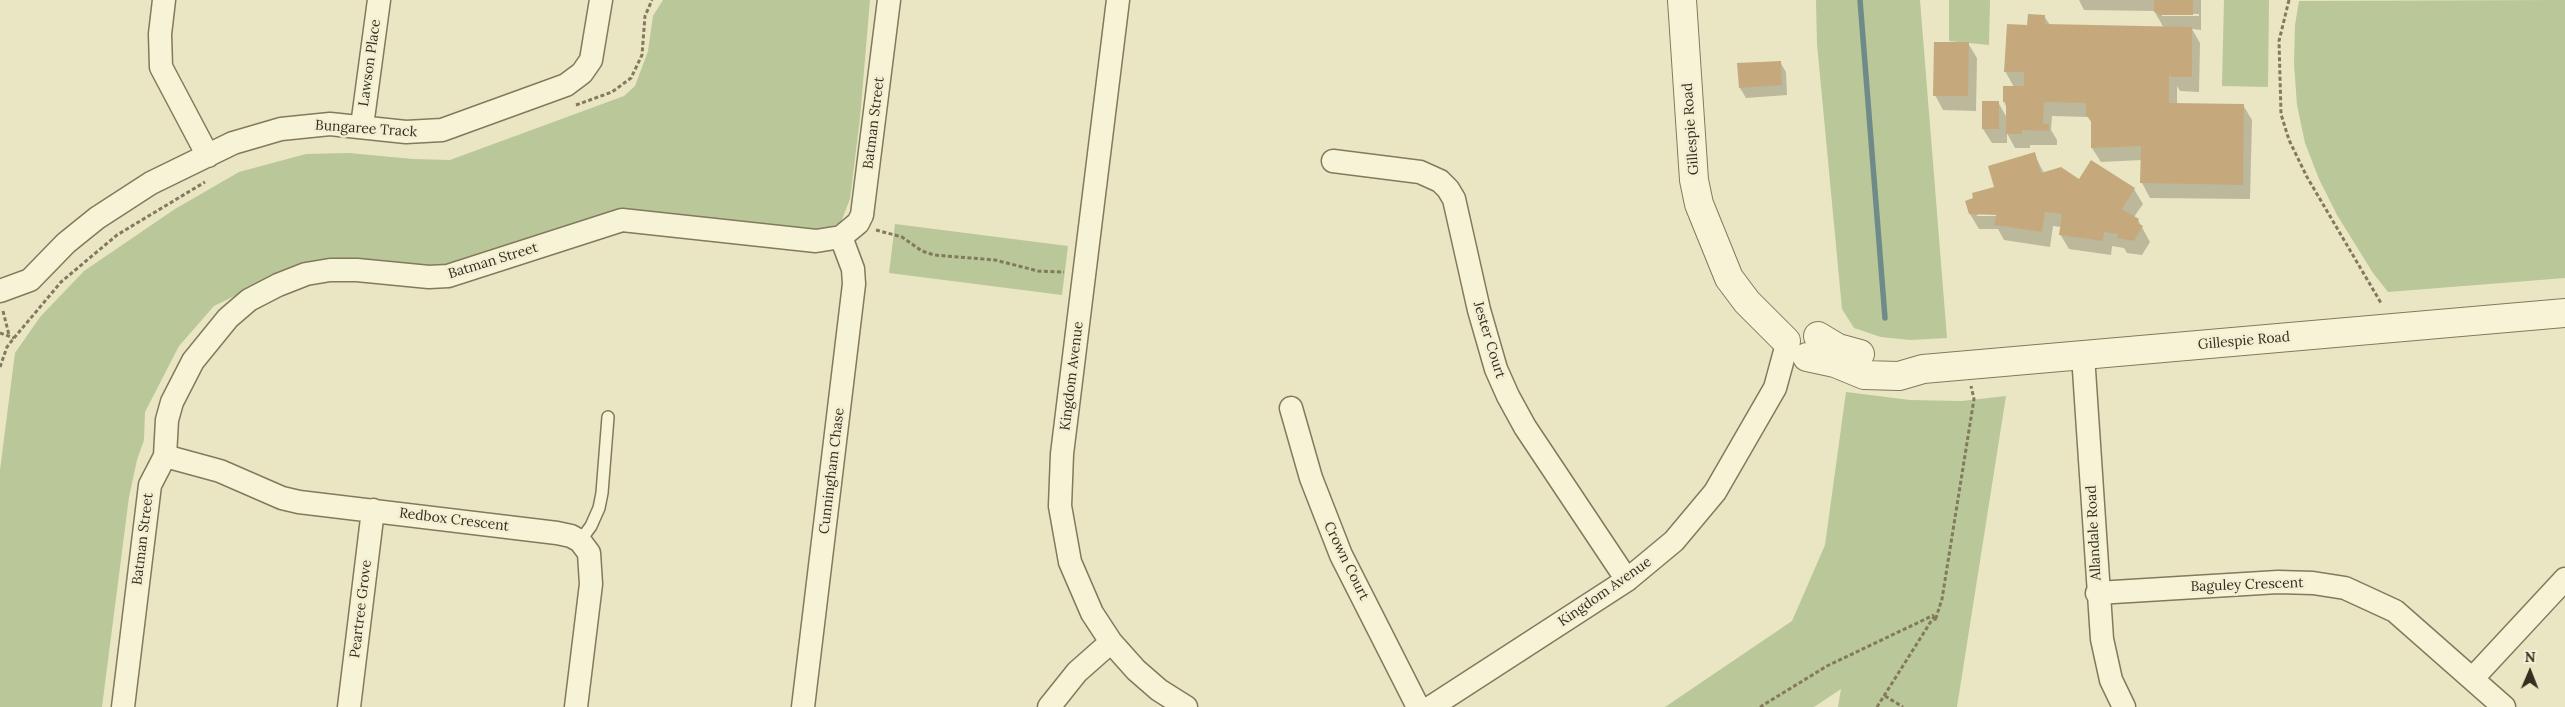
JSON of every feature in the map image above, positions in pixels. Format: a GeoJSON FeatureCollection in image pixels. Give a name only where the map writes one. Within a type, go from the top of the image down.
{"type":"FeatureCollection","features":[{"type":"Feature","properties":{"kind":"street"},"geometry":{"type":"LineString","coordinates":[[164,0],[160,34],[161,67],[208,156]]}},
{"type":"Feature","properties":{"kind":"street","name":"Lawson Place"},"geometry":{"type":"LineString","coordinates":[[362,126],[379,0]]}},
{"type":"Feature","properties":{"kind":"street","name":"Bungaree Track"},"geometry":{"type":"LineString","coordinates":[[1,300],[30,280],[44,268],[66,243],[97,218],[151,184],[241,141],[281,130],[330,124],[406,132],[442,130],[566,85],[582,73],[590,60],[601,0]]}},
{"type":"Feature","properties":{"kind":"street","name":"Batman Street"},"geometry":{"type":"LineString","coordinates":[[122,707],[150,485],[164,456],[167,420],[172,402],[180,383],[208,340],[249,300],[278,285],[306,274],[330,270],[357,270],[403,276],[448,276],[622,220],[816,242],[850,230],[865,198],[889,0]]}},
{"type":"Feature","properties":{"kind":"street","name":"Kingdom Avenue"},"geometry":{"type":"LineString","coordinates":[[1118,0],[1062,454],[1060,506],[1063,533],[1080,589],[1111,642],[1136,670],[1159,690],[1186,707]]}},
{"type":"Feature","properties":{"kind":"street","name":"Gillespie Road"},"geometry":{"type":"LineString","coordinates":[[1682,0],[1694,180],[1707,227],[1730,278],[1747,302],[1800,343],[1838,348],[1883,361],[1923,369],[2565,313]]}},
{"type":"Feature","properties":{"kind":"street","name":"Jester Court"},"geometry":{"type":"LineString","coordinates":[[1333,161],[1420,172],[1440,181],[1448,189],[1454,199],[1479,310],[1496,370],[1525,427],[1627,580]]}},
{"type":"Feature","properties":{"kind":"street","name":"Cunningham Chase"},"geometry":{"type":"LineString","coordinates":[[803,707],[854,284],[850,230]]}},
{"type":"Feature","properties":{"kind":"street"},"geometry":{"type":"LineString","coordinates":[[0,274],[44,268]]}},
{"type":"Feature","properties":{"kind":"street","name":"Kingdom Avenue"},"geometry":{"type":"LineString","coordinates":[[1431,707],[1627,580],[1674,541],[1707,502],[1800,343]]}},
{"type":"Feature","properties":{"kind":"street","name":"Allandale Road"},"geometry":{"type":"LineString","coordinates":[[2083,355],[2097,593],[2102,639],[2109,672],[2124,707]]}},
{"type":"Feature","properties":{"kind":"street","name":"Crown Court"},"geometry":{"type":"LineString","coordinates":[[1291,408],[1311,478],[1335,540],[1418,707]]}},
{"type":"Feature","properties":{"kind":"street","name":"Redbox Crescent"},"geometry":{"type":"LineString","coordinates":[[164,456],[220,471],[282,498],[299,502],[557,533],[571,536],[580,541]]}},
{"type":"Feature","properties":{"kind":"street","name":"Peartree Grove"},"geometry":{"type":"LineString","coordinates":[[349,707],[373,510]]}},
{"type":"Feature","properties":{"kind":"street"},"geometry":{"type":"LineString","coordinates":[[576,707],[591,584],[589,553],[580,541]]}},
{"type":"Feature","properties":{"kind":"street"},"geometry":{"type":"LineString","coordinates":[[2473,678],[2565,579]]}},
{"type":"Feature","properties":{"kind":"street","name":"Baguley Crescent"},"geometry":{"type":"LineString","coordinates":[[2097,593],[2278,582],[2313,583],[2345,588],[2395,611],[2504,707]]}},
{"type":"Feature","properties":{"kind":"street"},"geometry":{"type":"LineString","coordinates":[[1049,707],[1077,672],[1111,642]]}},
{"type":"Feature","properties":{"kind":"lane"},"geometry":{"type":"LineString","coordinates":[[580,541],[595,518],[600,501],[608,417]]}},
{"type":"Feature","properties":{"kind":"path"},"geometry":{"type":"LineString","coordinates":[[575,105],[612,92],[631,78],[642,55],[645,16],[652,0]]}},
{"type":"Feature","properties":{"kind":"path"},"geometry":{"type":"LineString","coordinates":[[2289,0],[2279,41],[2280,94],[2283,122],[2306,177],[2381,303]]}},
{"type":"Feature","properties":{"kind":"path"},"geometry":{"type":"LineString","coordinates":[[0,367],[7,347],[61,282],[118,235],[213,177]]}},
{"type":"Feature","properties":{"kind":"path"},"geometry":{"type":"LineString","coordinates":[[850,230],[894,234],[922,251],[934,255],[995,260],[1038,271],[1084,273]]}},
{"type":"Feature","properties":{"kind":"path"},"geometry":{"type":"LineString","coordinates":[[1,300],[9,335]]}},
{"type":"Feature","properties":{"kind":"path"},"geometry":{"type":"LineString","coordinates":[[0,333],[14,338]]}},
{"type":"Feature","properties":{"kind":"path"},"geometry":{"type":"LineString","coordinates":[[1935,615],[1935,620],[1942,599],[1974,398],[1968,366]]}},
{"type":"Feature","properties":{"kind":"path"},"geometry":{"type":"LineString","coordinates":[[1878,707],[1935,615]]}},
{"type":"Feature","properties":{"kind":"path"},"geometry":{"type":"LineString","coordinates":[[1760,707],[1827,666],[1935,615]]}},
{"type":"Feature","properties":{"kind":"path"},"geometry":{"type":"LineString","coordinates":[[1886,696],[1903,707]]}},
{"type":"Feature","properties":{"kind":"green space"},"geometry":{"type":"Polygon","coordinates":[[[663,0],[870,0],[860,118],[850,199],[841,222],[828,229],[813,231],[630,211],[449,267],[257,285],[214,306],[179,346],[145,412],[144,440],[137,460],[129,497],[102,707],[0,707],[0,470],[15,353],[40,317],[84,271],[175,209],[239,172],[306,154],[349,153],[413,159],[450,160],[624,96],[635,86],[648,51],[653,16],[663,0]]]}},
{"type":"Feature","properties":{"kind":"green space"},"geometry":{"type":"Polygon","coordinates":[[[1816,0],[1920,0],[1947,338],[1910,340],[1881,337],[1854,328],[1842,309],[1817,44],[1816,0]]]}},
{"type":"Feature","properties":{"kind":"green space"},"geometry":{"type":"Polygon","coordinates":[[[1949,0],[1990,0],[1989,45],[1949,41],[1949,0]]]}},
{"type":"Feature","properties":{"kind":"green space"},"geometry":{"type":"Polygon","coordinates":[[[2224,0],[2269,0],[2268,87],[2222,86],[2224,0]]]}},
{"type":"Feature","properties":{"kind":"green space"},"geometry":{"type":"Polygon","coordinates":[[[2565,0],[2565,278],[2388,292],[2373,273],[2337,215],[2319,179],[2305,143],[2297,105],[2294,64],[2295,25],[2299,1],[2565,0]]]}},
{"type":"Feature","properties":{"kind":"green space"},"geometry":{"type":"Polygon","coordinates":[[[895,224],[1068,246],[1062,295],[889,273],[895,224]]]}},
{"type":"Feature","properties":{"kind":"green space"},"geometry":{"type":"Polygon","coordinates":[[[1846,392],[1910,400],[1962,401],[2006,396],[1957,707],[1838,707],[1841,689],[1814,707],[1665,707],[1792,621],[1825,545],[1846,392]]]}},
{"type":"Feature","properties":{"kind":"building"},"geometry":{"type":"Polygon","coordinates":[[[2154,0],[2193,0],[2193,15],[2158,15],[2158,13],[2154,12],[2154,0]]]}},
{"type":"Feature","properties":{"kind":"building"},"geometry":{"type":"Polygon","coordinates":[[[2028,14],[2045,15],[2045,24],[2192,27],[2192,77],[2170,77],[2169,73],[2169,103],[2244,104],[2243,185],[2140,183],[2141,146],[2091,148],[2091,121],[2086,115],[2086,103],[2044,102],[2043,124],[2049,124],[2049,131],[2022,130],[2022,134],[2006,134],[2006,102],[2003,102],[2003,86],[2024,86],[2024,72],[2004,72],[2007,24],[2027,25],[2028,14]]]}},
{"type":"Feature","properties":{"kind":"building"},"geometry":{"type":"Polygon","coordinates":[[[1934,42],[1969,42],[1968,96],[1933,96],[1934,42]]]}},
{"type":"Feature","properties":{"kind":"building"},"geometry":{"type":"Polygon","coordinates":[[[1781,61],[1782,85],[1739,88],[1737,63],[1781,61]]]}},
{"type":"Feature","properties":{"kind":"building"},"geometry":{"type":"Polygon","coordinates":[[[1982,101],[1999,101],[1999,129],[1982,129],[1982,101]]]}},
{"type":"Feature","properties":{"kind":"building"},"geometry":{"type":"Polygon","coordinates":[[[2035,152],[2041,173],[2061,167],[2079,179],[2091,160],[2135,188],[2122,209],[2139,219],[2137,223],[2143,226],[2134,241],[2117,238],[2118,234],[2104,232],[2103,241],[2059,235],[2062,214],[2045,212],[2042,232],[1994,225],[1996,215],[1969,214],[1965,201],[1973,198],[1972,193],[1994,187],[1988,166],[2035,152]]]}},
{"type":"Feature","properties":{"kind":"waterway"},"geometry":{"type":"LineString","coordinates":[[1860,0],[1885,318]]}}]}
